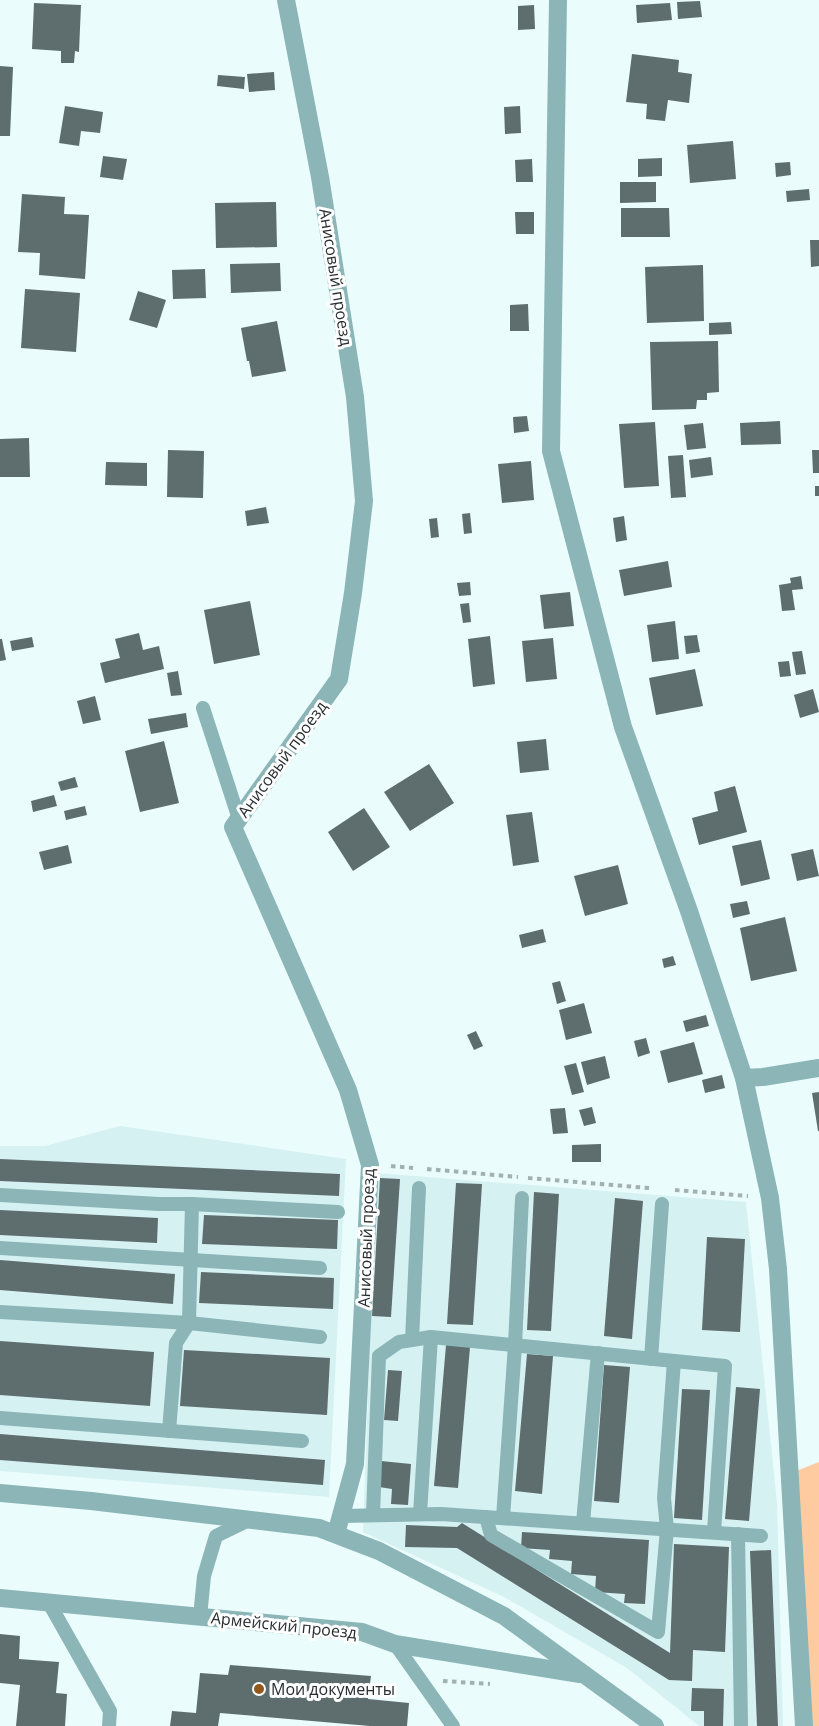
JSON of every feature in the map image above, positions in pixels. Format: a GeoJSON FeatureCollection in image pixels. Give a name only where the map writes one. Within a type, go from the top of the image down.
{"type":"FeatureCollection","features":[{"type":"Feature","properties":{"kind":"street","name":"Анисовый проезд"},"geometry":{"type":"LineString","coordinates":[[286,0],[320,177],[355,397],[364,501],[353,593],[339,679],[233,827],[348,1090],[370,1165],[355,1464],[336,1534]]}},
{"type":"Feature","properties":{"kind":"street"},"geometry":{"type":"LineString","coordinates":[[558,0],[551,451],[623,727],[689,911],[744,1078],[770,1198],[778,1269],[804,1726]]}},
{"type":"Feature","properties":{"kind":"street"},"geometry":{"type":"LineString","coordinates":[[744,1078],[819,1068]]}},
{"type":"Feature","properties":{"kind":"street"},"geometry":{"type":"LineString","coordinates":[[0,1493],[91,1501],[319,1528],[379,1551],[504,1616],[586,1675]]}},
{"type":"Feature","properties":{"kind":"street","name":"Армейский проезд"},"geometry":{"type":"LineString","coordinates":[[0,1598],[362,1632],[395,1644],[586,1675],[655,1726]]}},
{"type":"Feature","properties":{"kind":"lane"},"geometry":{"type":"LineString","coordinates":[[203,708],[239,819]]}},
{"type":"Feature","properties":{"kind":"lane"},"geometry":{"type":"LineString","coordinates":[[412,1340],[419,1188]]}},
{"type":"Feature","properties":{"kind":"lane"},"geometry":{"type":"LineString","coordinates":[[0,1196],[338,1212]]}},
{"type":"Feature","properties":{"kind":"lane"},"geometry":{"type":"LineString","coordinates":[[503,1518],[522,1198]]}},
{"type":"Feature","properties":{"kind":"lane"},"geometry":{"type":"LineString","coordinates":[[169,1431],[176,1343],[189,1323],[192,1204]]}},
{"type":"Feature","properties":{"kind":"lane"},"geometry":{"type":"LineString","coordinates":[[651,1359],[662,1204]]}},
{"type":"Feature","properties":{"kind":"lane"},"geometry":{"type":"LineString","coordinates":[[0,1248],[320,1268]]}},
{"type":"Feature","properties":{"kind":"lane"},"geometry":{"type":"LineString","coordinates":[[0,1312],[189,1323],[320,1337]]}},
{"type":"Feature","properties":{"kind":"lane"},"geometry":{"type":"LineString","coordinates":[[373,1515],[379,1356],[399,1342],[431,1336],[725,1366],[714,1532]]}},
{"type":"Feature","properties":{"kind":"lane"},"geometry":{"type":"LineString","coordinates":[[420,1514],[431,1336]]}},
{"type":"Feature","properties":{"kind":"lane"},"geometry":{"type":"LineString","coordinates":[[583,1523],[598,1353]]}},
{"type":"Feature","properties":{"kind":"lane"},"geometry":{"type":"LineString","coordinates":[[486,1517],[491,1535],[658,1632],[667,1529],[664,1498],[674,1361]]}},
{"type":"Feature","properties":{"kind":"lane"},"geometry":{"type":"LineString","coordinates":[[0,1418],[302,1442]]}},
{"type":"Feature","properties":{"kind":"lane"},"geometry":{"type":"LineString","coordinates":[[341,1516],[441,1514],[761,1536]]}},
{"type":"Feature","properties":{"kind":"lane"},"geometry":{"type":"LineString","coordinates":[[200,1617],[204,1576],[216,1536],[251,1520]]}},
{"type":"Feature","properties":{"kind":"lane"},"geometry":{"type":"LineString","coordinates":[[738,1534],[741,1726]]}},
{"type":"Feature","properties":{"kind":"lane"},"geometry":{"type":"LineString","coordinates":[[49,1603],[110,1710],[109,1726]]}},
{"type":"Feature","properties":{"kind":"lane"},"geometry":{"type":"LineString","coordinates":[[395,1644],[422,1679],[453,1726]]}},
{"type":"Feature","properties":{"kind":"path"},"geometry":{"type":"LineString","coordinates":[[370,1165],[652,1188]]}},
{"type":"Feature","properties":{"kind":"path"},"geometry":{"type":"LineString","coordinates":[[664,1189],[770,1198]]}},
{"type":"Feature","properties":{"kind":"path"},"geometry":{"type":"LineString","coordinates":[[422,1679],[500,1685]]}},
{"type":"Feature","properties":{"kind":"shaded area"},"geometry":{"type":"Polygon","coordinates":[[[120,1126],[346,1159],[329,1497],[0,1471],[0,1146],[45,1146],[120,1126]]]}},
{"type":"Feature","properties":{"kind":"shaded area"},"geometry":{"type":"Polygon","coordinates":[[[376,1173],[746,1202],[777,1503],[783,1726],[699,1726],[627,1668],[504,1597],[363,1532],[376,1173]]]}},
{"type":"Feature","properties":{"kind":"shaded area"},"geometry":{"type":"Polygon","coordinates":[[[819,1462],[819,1726],[810,1726],[796,1471],[819,1462]]]}},
{"type":"Feature","properties":{"kind":"building"},"geometry":{"type":"Polygon","coordinates":[[[700,1],[702,17],[678,19],[677,2],[700,1]]]}},
{"type":"Feature","properties":{"kind":"building"},"geometry":{"type":"Polygon","coordinates":[[[34,3],[81,5],[79,52],[75,51],[74,63],[61,63],[61,51],[32,49],[34,3]]]}},
{"type":"Feature","properties":{"kind":"building"},"geometry":{"type":"Polygon","coordinates":[[[670,3],[672,20],[637,23],[636,5],[670,3]]]}},
{"type":"Feature","properties":{"kind":"building"},"geometry":{"type":"Polygon","coordinates":[[[534,5],[535,29],[518,30],[518,6],[534,5]]]}},
{"type":"Feature","properties":{"kind":"building"},"geometry":{"type":"Polygon","coordinates":[[[632,54],[679,60],[678,72],[692,74],[689,103],[668,100],[665,121],[646,119],[647,104],[626,102],[632,54]]]}},
{"type":"Feature","properties":{"kind":"building"},"geometry":{"type":"Polygon","coordinates":[[[0,66],[13,67],[10,136],[0,136],[0,66]]]}},
{"type":"Feature","properties":{"kind":"building"},"geometry":{"type":"Polygon","coordinates":[[[274,72],[275,90],[249,92],[247,74],[274,72]]]}},
{"type":"Feature","properties":{"kind":"building"},"geometry":{"type":"Polygon","coordinates":[[[218,75],[245,77],[244,89],[217,86],[218,75]]]}},
{"type":"Feature","properties":{"kind":"building"},"geometry":{"type":"Polygon","coordinates":[[[65,106],[103,112],[100,133],[81,131],[79,146],[59,143],[65,106]]]}},
{"type":"Feature","properties":{"kind":"building"},"geometry":{"type":"Polygon","coordinates":[[[520,106],[521,133],[505,134],[504,107],[520,106]]]}},
{"type":"Feature","properties":{"kind":"building"},"geometry":{"type":"Polygon","coordinates":[[[733,141],[736,179],[690,183],[687,145],[733,141]]]}},
{"type":"Feature","properties":{"kind":"building"},"geometry":{"type":"Polygon","coordinates":[[[103,156],[127,159],[123,180],[100,177],[103,156]]]}},
{"type":"Feature","properties":{"kind":"building"},"geometry":{"type":"Polygon","coordinates":[[[662,158],[662,176],[638,177],[638,159],[662,158]]]}},
{"type":"Feature","properties":{"kind":"building"},"geometry":{"type":"Polygon","coordinates":[[[532,159],[533,182],[516,182],[515,160],[532,159]]]}},
{"type":"Feature","properties":{"kind":"building"},"geometry":{"type":"Polygon","coordinates":[[[790,162],[791,175],[776,177],[775,163],[790,162]]]}},
{"type":"Feature","properties":{"kind":"building"},"geometry":{"type":"Polygon","coordinates":[[[620,182],[656,182],[656,202],[620,203],[620,182]]]}},
{"type":"Feature","properties":{"kind":"building"},"geometry":{"type":"Polygon","coordinates":[[[809,189],[810,200],[787,202],[786,191],[809,189]]]}},
{"type":"Feature","properties":{"kind":"building"},"geometry":{"type":"Polygon","coordinates":[[[22,194],[65,197],[64,214],[89,215],[85,279],[39,275],[40,253],[18,252],[22,194]]]}},
{"type":"Feature","properties":{"kind":"building"},"geometry":{"type":"Polygon","coordinates":[[[276,202],[277,247],[216,248],[215,203],[276,202]]]}},
{"type":"Feature","properties":{"kind":"building"},"geometry":{"type":"Polygon","coordinates":[[[621,208],[669,208],[670,237],[621,237],[621,208]]]}},
{"type":"Feature","properties":{"kind":"building"},"geometry":{"type":"Polygon","coordinates":[[[515,212],[534,212],[534,234],[516,234],[515,212]]]}},
{"type":"Feature","properties":{"kind":"building"},"geometry":{"type":"Polygon","coordinates":[[[810,240],[819,240],[819,266],[811,267],[810,240]]]}},
{"type":"Feature","properties":{"kind":"building"},"geometry":{"type":"Polygon","coordinates":[[[280,263],[281,291],[231,293],[230,264],[280,263]]]}},
{"type":"Feature","properties":{"kind":"building"},"geometry":{"type":"Polygon","coordinates":[[[703,265],[704,321],[647,323],[645,267],[703,265]]]}},
{"type":"Feature","properties":{"kind":"building"},"geometry":{"type":"Polygon","coordinates":[[[205,269],[206,298],[173,299],[172,270],[205,269]]]}},
{"type":"Feature","properties":{"kind":"building"},"geometry":{"type":"Polygon","coordinates":[[[25,289],[80,293],[76,352],[21,348],[25,289]]]}},
{"type":"Feature","properties":{"kind":"building"},"geometry":{"type":"Polygon","coordinates":[[[138,291],[166,300],[157,328],[129,320],[138,291]]]}},
{"type":"Feature","properties":{"kind":"building"},"geometry":{"type":"Polygon","coordinates":[[[528,304],[529,331],[510,331],[510,305],[528,304]]]}},
{"type":"Feature","properties":{"kind":"building"},"geometry":{"type":"Polygon","coordinates":[[[277,321],[286,371],[252,377],[241,328],[277,321]]]}},
{"type":"Feature","properties":{"kind":"building"},"geometry":{"type":"Polygon","coordinates":[[[731,322],[732,334],[709,335],[709,323],[731,322]]]}},
{"type":"Feature","properties":{"kind":"building"},"geometry":{"type":"Polygon","coordinates":[[[718,341],[719,392],[707,393],[707,400],[697,400],[696,409],[652,410],[650,342],[718,341]]]}},
{"type":"Feature","properties":{"kind":"building"},"geometry":{"type":"Polygon","coordinates":[[[527,416],[529,431],[514,433],[513,417],[527,416]]]}},
{"type":"Feature","properties":{"kind":"building"},"geometry":{"type":"Polygon","coordinates":[[[780,421],[781,444],[741,445],[740,423],[780,421]]]}},
{"type":"Feature","properties":{"kind":"building"},"geometry":{"type":"Polygon","coordinates":[[[655,422],[659,486],[624,488],[619,424],[655,422]]]}},
{"type":"Feature","properties":{"kind":"building"},"geometry":{"type":"Polygon","coordinates":[[[703,423],[706,448],[687,450],[684,425],[703,423]]]}},
{"type":"Feature","properties":{"kind":"building"},"geometry":{"type":"Polygon","coordinates":[[[29,438],[30,477],[0,477],[0,439],[29,438]]]}},
{"type":"Feature","properties":{"kind":"building"},"geometry":{"type":"Polygon","coordinates":[[[168,450],[204,451],[203,498],[167,497],[168,450]]]}},
{"type":"Feature","properties":{"kind":"building"},"geometry":{"type":"Polygon","coordinates":[[[812,450],[819,450],[819,473],[813,473],[812,450]]]}},
{"type":"Feature","properties":{"kind":"building"},"geometry":{"type":"Polygon","coordinates":[[[683,455],[686,497],[671,498],[668,456],[683,455]]]}},
{"type":"Feature","properties":{"kind":"building"},"geometry":{"type":"Polygon","coordinates":[[[711,457],[713,475],[691,478],[689,460],[711,457]]]}},
{"type":"Feature","properties":{"kind":"building"},"geometry":{"type":"Polygon","coordinates":[[[531,461],[534,500],[502,503],[498,464],[531,461]]]}},
{"type":"Feature","properties":{"kind":"building"},"geometry":{"type":"Polygon","coordinates":[[[106,462],[147,463],[147,486],[105,485],[106,462]]]}},
{"type":"Feature","properties":{"kind":"building"},"geometry":{"type":"Polygon","coordinates":[[[815,486],[819,486],[819,496],[815,496],[815,486]]]}},
{"type":"Feature","properties":{"kind":"building"},"geometry":{"type":"Polygon","coordinates":[[[266,507],[269,523],[247,526],[245,511],[266,507]]]}},
{"type":"Feature","properties":{"kind":"building"},"geometry":{"type":"Polygon","coordinates":[[[470,513],[472,533],[464,534],[462,514],[470,513]]]}},
{"type":"Feature","properties":{"kind":"building"},"geometry":{"type":"Polygon","coordinates":[[[624,516],[627,540],[616,542],[613,518],[624,516]]]}},
{"type":"Feature","properties":{"kind":"building"},"geometry":{"type":"Polygon","coordinates":[[[437,518],[439,537],[431,538],[429,519],[437,518]]]}},
{"type":"Feature","properties":{"kind":"building"},"geometry":{"type":"Polygon","coordinates":[[[668,561],[672,587],[624,596],[619,570],[668,561]]]}},
{"type":"Feature","properties":{"kind":"building"},"geometry":{"type":"Polygon","coordinates":[[[801,576],[803,589],[792,590],[795,610],[782,611],[779,585],[791,583],[790,578],[801,576]]]}},
{"type":"Feature","properties":{"kind":"building"},"geometry":{"type":"Polygon","coordinates":[[[470,582],[471,595],[459,596],[457,583],[470,582]]]}},
{"type":"Feature","properties":{"kind":"building"},"geometry":{"type":"Polygon","coordinates":[[[570,592],[574,626],[544,629],[540,595],[570,592]]]}},
{"type":"Feature","properties":{"kind":"building"},"geometry":{"type":"Polygon","coordinates":[[[250,601],[260,655],[214,664],[204,610],[250,601]]]}},
{"type":"Feature","properties":{"kind":"building"},"geometry":{"type":"Polygon","coordinates":[[[469,603],[471,622],[463,623],[460,604],[469,603]]]}},
{"type":"Feature","properties":{"kind":"building"},"geometry":{"type":"Polygon","coordinates":[[[675,621],[679,659],[652,662],[647,625],[675,621]]]}},
{"type":"Feature","properties":{"kind":"building"},"geometry":{"type":"Polygon","coordinates":[[[139,633],[143,650],[159,646],[164,669],[105,683],[100,663],[120,658],[115,639],[139,633]]]}},
{"type":"Feature","properties":{"kind":"building"},"geometry":{"type":"Polygon","coordinates":[[[697,635],[700,652],[686,654],[684,636],[697,635]]]}},
{"type":"Feature","properties":{"kind":"building"},"geometry":{"type":"Polygon","coordinates":[[[490,636],[495,684],[473,687],[468,639],[490,636]]]}},
{"type":"Feature","properties":{"kind":"building"},"geometry":{"type":"Polygon","coordinates":[[[32,637],[34,647],[12,651],[10,641],[32,637]]]}},
{"type":"Feature","properties":{"kind":"building"},"geometry":{"type":"Polygon","coordinates":[[[553,638],[557,679],[526,682],[522,641],[553,638]]]}},
{"type":"Feature","properties":{"kind":"building"},"geometry":{"type":"Polygon","coordinates":[[[0,639],[2,639],[6,660],[0,661],[0,639]]]}},
{"type":"Feature","properties":{"kind":"building"},"geometry":{"type":"Polygon","coordinates":[[[802,651],[806,674],[796,675],[792,652],[802,651]]]}},
{"type":"Feature","properties":{"kind":"building"},"geometry":{"type":"Polygon","coordinates":[[[789,661],[791,676],[780,677],[778,662],[789,661]]]}},
{"type":"Feature","properties":{"kind":"building"},"geometry":{"type":"Polygon","coordinates":[[[695,669],[703,706],[656,715],[649,678],[695,669]]]}},
{"type":"Feature","properties":{"kind":"building"},"geometry":{"type":"Polygon","coordinates":[[[178,671],[182,695],[171,696],[167,673],[178,671]]]}},
{"type":"Feature","properties":{"kind":"building"},"geometry":{"type":"Polygon","coordinates":[[[813,689],[819,712],[800,718],[794,695],[813,689]]]}},
{"type":"Feature","properties":{"kind":"building"},"geometry":{"type":"Polygon","coordinates":[[[95,696],[101,720],[83,724],[77,701],[95,696]]]}},
{"type":"Feature","properties":{"kind":"building"},"geometry":{"type":"Polygon","coordinates":[[[186,713],[188,727],[151,734],[148,719],[186,713]]]}},
{"type":"Feature","properties":{"kind":"building"},"geometry":{"type":"Polygon","coordinates":[[[546,739],[549,770],[520,773],[517,742],[546,739]]]}},
{"type":"Feature","properties":{"kind":"building"},"geometry":{"type":"Polygon","coordinates":[[[164,741],[179,803],[140,812],[125,751],[164,741]]]}},
{"type":"Feature","properties":{"kind":"building"},"geometry":{"type":"Polygon","coordinates":[[[429,764],[454,803],[410,831],[384,792],[429,764]]]}},
{"type":"Feature","properties":{"kind":"building"},"geometry":{"type":"Polygon","coordinates":[[[75,777],[78,787],[61,791],[58,782],[75,777]]]}},
{"type":"Feature","properties":{"kind":"building"},"geometry":{"type":"Polygon","coordinates":[[[735,786],[747,832],[699,845],[692,818],[718,811],[714,792],[735,786]]]}},
{"type":"Feature","properties":{"kind":"building"},"geometry":{"type":"Polygon","coordinates":[[[54,795],[57,806],[33,812],[31,801],[54,795]]]}},
{"type":"Feature","properties":{"kind":"building"},"geometry":{"type":"Polygon","coordinates":[[[85,806],[87,815],[66,820],[64,811],[85,806]]]}},
{"type":"Feature","properties":{"kind":"building"},"geometry":{"type":"Polygon","coordinates":[[[364,808],[390,847],[353,871],[328,832],[364,808]]]}},
{"type":"Feature","properties":{"kind":"building"},"geometry":{"type":"Polygon","coordinates":[[[532,812],[539,862],[513,866],[506,815],[532,812]]]}},
{"type":"Feature","properties":{"kind":"building"},"geometry":{"type":"Polygon","coordinates":[[[761,840],[770,879],[741,886],[732,846],[761,840]]]}},
{"type":"Feature","properties":{"kind":"building"},"geometry":{"type":"Polygon","coordinates":[[[68,845],[72,863],[44,870],[39,852],[68,845]]]}},
{"type":"Feature","properties":{"kind":"building"},"geometry":{"type":"Polygon","coordinates":[[[813,849],[819,876],[797,881],[791,854],[813,849]]]}},
{"type":"Feature","properties":{"kind":"building"},"geometry":{"type":"Polygon","coordinates":[[[618,865],[628,904],[585,916],[574,876],[618,865]]]}},
{"type":"Feature","properties":{"kind":"building"},"geometry":{"type":"Polygon","coordinates":[[[747,901],[750,914],[733,918],[730,904],[747,901]]]}},
{"type":"Feature","properties":{"kind":"building"},"geometry":{"type":"Polygon","coordinates":[[[785,917],[797,971],[751,981],[740,928],[785,917]]]}},
{"type":"Feature","properties":{"kind":"building"},"geometry":{"type":"Polygon","coordinates":[[[543,929],[546,942],[522,948],[519,935],[543,929]]]}},
{"type":"Feature","properties":{"kind":"building"},"geometry":{"type":"Polygon","coordinates":[[[673,956],[676,965],[664,968],[662,959],[673,956]]]}},
{"type":"Feature","properties":{"kind":"building"},"geometry":{"type":"Polygon","coordinates":[[[560,981],[566,1001],[557,1004],[552,983],[560,981]]]}},
{"type":"Feature","properties":{"kind":"building"},"geometry":{"type":"Polygon","coordinates":[[[584,1003],[592,1033],[566,1040],[559,1010],[584,1003]]]}},
{"type":"Feature","properties":{"kind":"building"},"geometry":{"type":"Polygon","coordinates":[[[706,1015],[709,1026],[686,1032],[683,1021],[706,1015]]]}},
{"type":"Feature","properties":{"kind":"building"},"geometry":{"type":"Polygon","coordinates":[[[476,1031],[483,1046],[474,1050],[467,1035],[476,1031]]]}},
{"type":"Feature","properties":{"kind":"building"},"geometry":{"type":"Polygon","coordinates":[[[646,1038],[650,1053],[638,1057],[634,1041],[646,1038]]]}},
{"type":"Feature","properties":{"kind":"building"},"geometry":{"type":"Polygon","coordinates":[[[694,1042],[703,1074],[668,1083],[660,1051],[694,1042]]]}},
{"type":"Feature","properties":{"kind":"building"},"geometry":{"type":"Polygon","coordinates":[[[605,1056],[610,1078],[587,1085],[581,1062],[605,1056]]]}},
{"type":"Feature","properties":{"kind":"building"},"geometry":{"type":"Polygon","coordinates":[[[576,1063],[584,1092],[572,1095],[564,1066],[576,1063]]]}},
{"type":"Feature","properties":{"kind":"building"},"geometry":{"type":"Polygon","coordinates":[[[722,1075],[725,1088],[705,1093],[702,1080],[722,1075]]]}},
{"type":"Feature","properties":{"kind":"building"},"geometry":{"type":"Polygon","coordinates":[[[819,1092],[819,1131],[818,1131],[812,1093],[819,1092]]]}},
{"type":"Feature","properties":{"kind":"building"},"geometry":{"type":"Polygon","coordinates":[[[592,1107],[596,1123],[584,1126],[579,1110],[592,1107]]]}},
{"type":"Feature","properties":{"kind":"building"},"geometry":{"type":"Polygon","coordinates":[[[565,1108],[568,1133],[553,1134],[550,1109],[565,1108]]]}},
{"type":"Feature","properties":{"kind":"building"},"geometry":{"type":"Polygon","coordinates":[[[601,1144],[601,1162],[572,1162],[572,1145],[601,1144]]]}},
{"type":"Feature","properties":{"kind":"building"},"geometry":{"type":"Polygon","coordinates":[[[0,1159],[340,1174],[339,1196],[0,1181],[0,1159]]]}},
{"type":"Feature","properties":{"kind":"building"},"geometry":{"type":"Polygon","coordinates":[[[380,1178],[400,1179],[391,1317],[372,1316],[380,1178]]]}},
{"type":"Feature","properties":{"kind":"building"},"geometry":{"type":"Polygon","coordinates":[[[456,1183],[482,1184],[473,1325],[447,1324],[456,1183]]]}},
{"type":"Feature","properties":{"kind":"building"},"geometry":{"type":"Polygon","coordinates":[[[534,1192],[559,1194],[551,1331],[527,1330],[534,1192]]]}},
{"type":"Feature","properties":{"kind":"building"},"geometry":{"type":"Polygon","coordinates":[[[615,1198],[643,1201],[632,1339],[604,1336],[615,1198]]]}},
{"type":"Feature","properties":{"kind":"building"},"geometry":{"type":"Polygon","coordinates":[[[0,1210],[158,1218],[157,1243],[0,1235],[0,1210]]]}},
{"type":"Feature","properties":{"kind":"building"},"geometry":{"type":"Polygon","coordinates":[[[204,1215],[338,1220],[337,1249],[202,1244],[204,1215]]]}},
{"type":"Feature","properties":{"kind":"building"},"geometry":{"type":"Polygon","coordinates":[[[707,1237],[745,1239],[740,1332],[702,1330],[707,1237]]]}},
{"type":"Feature","properties":{"kind":"building"},"geometry":{"type":"Polygon","coordinates":[[[0,1260],[175,1274],[173,1304],[0,1290],[0,1260]]]}},
{"type":"Feature","properties":{"kind":"building"},"geometry":{"type":"Polygon","coordinates":[[[201,1272],[334,1278],[333,1309],[199,1303],[201,1272]]]}},
{"type":"Feature","properties":{"kind":"building"},"geometry":{"type":"Polygon","coordinates":[[[0,1341],[154,1352],[150,1406],[0,1395],[0,1341]]]}},
{"type":"Feature","properties":{"kind":"building"},"geometry":{"type":"Polygon","coordinates":[[[446,1345],[470,1347],[458,1488],[434,1486],[446,1345]]]}},
{"type":"Feature","properties":{"kind":"building"},"geometry":{"type":"Polygon","coordinates":[[[184,1350],[330,1358],[327,1415],[180,1406],[184,1350]]]}},
{"type":"Feature","properties":{"kind":"building"},"geometry":{"type":"Polygon","coordinates":[[[527,1354],[553,1356],[542,1494],[515,1491],[527,1354]]]}},
{"type":"Feature","properties":{"kind":"building"},"geometry":{"type":"Polygon","coordinates":[[[604,1365],[630,1367],[619,1503],[594,1501],[604,1365]]]}},
{"type":"Feature","properties":{"kind":"building"},"geometry":{"type":"Polygon","coordinates":[[[388,1370],[402,1371],[398,1421],[384,1420],[388,1370]]]}},
{"type":"Feature","properties":{"kind":"building"},"geometry":{"type":"Polygon","coordinates":[[[736,1387],[760,1389],[749,1521],[725,1519],[736,1387]]]}},
{"type":"Feature","properties":{"kind":"building"},"geometry":{"type":"Polygon","coordinates":[[[682,1389],[710,1390],[702,1520],[674,1518],[682,1389]]]}},
{"type":"Feature","properties":{"kind":"building"},"geometry":{"type":"Polygon","coordinates":[[[0,1434],[325,1460],[323,1485],[0,1460],[0,1434]]]}},
{"type":"Feature","properties":{"kind":"building"},"geometry":{"type":"Polygon","coordinates":[[[381,1461],[411,1464],[408,1505],[391,1504],[392,1489],[379,1487],[381,1461]]]}},
{"type":"Feature","properties":{"kind":"building"},"geometry":{"type":"Polygon","coordinates":[[[462,1523],[670,1653],[674,1544],[729,1547],[725,1652],[693,1650],[692,1681],[669,1680],[457,1548],[405,1547],[406,1525],[457,1527],[462,1523]]]}},
{"type":"Feature","properties":{"kind":"building"},"geometry":{"type":"Polygon","coordinates":[[[522,1532],[649,1540],[645,1604],[624,1603],[625,1594],[595,1592],[596,1576],[571,1574],[572,1561],[549,1559],[550,1550],[521,1548],[522,1532]]]}},
{"type":"Feature","properties":{"kind":"building"},"geometry":{"type":"Polygon","coordinates":[[[771,1550],[778,1726],[757,1726],[750,1551],[771,1550]]]}},
{"type":"Feature","properties":{"kind":"building"},"geometry":{"type":"Polygon","coordinates":[[[0,1634],[20,1636],[19,1659],[59,1662],[56,1693],[67,1694],[65,1726],[16,1726],[20,1685],[0,1683],[0,1634]]]}},
{"type":"Feature","properties":{"kind":"building"},"geometry":{"type":"Polygon","coordinates":[[[230,1665],[371,1676],[368,1699],[409,1703],[407,1726],[370,1726],[220,1713],[218,1726],[170,1726],[172,1711],[196,1713],[200,1673],[228,1675],[230,1665]]]}},
{"type":"Feature","properties":{"kind":"building"},"geometry":{"type":"Polygon","coordinates":[[[692,1688],[724,1689],[723,1726],[704,1726],[704,1711],[691,1711],[692,1688]]]}},
{"type":"Feature","properties":{"kind":"place","name":"Мои документы"},"geometry":{"type":"Point","coordinates":[259,1689]}}]}
